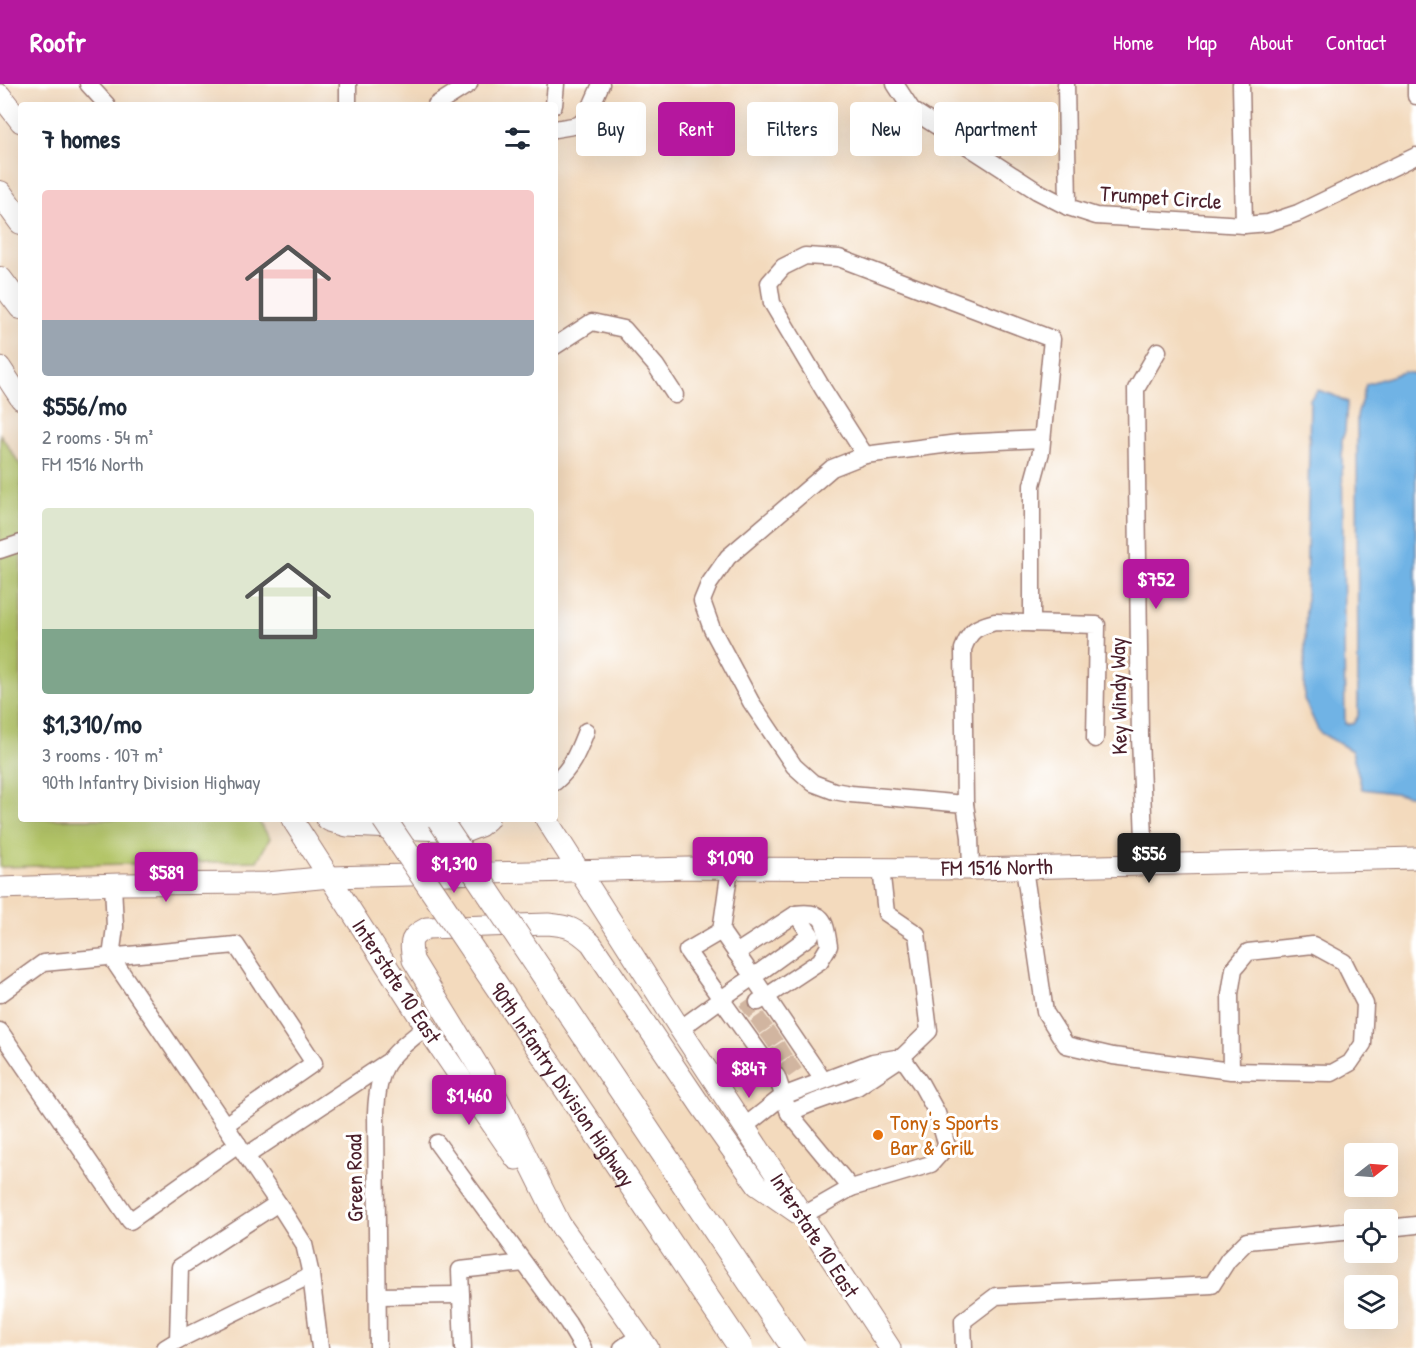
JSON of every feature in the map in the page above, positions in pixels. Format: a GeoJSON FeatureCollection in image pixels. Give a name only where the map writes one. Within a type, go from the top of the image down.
{"type":"FeatureCollection","features":[{"type":"Feature","properties":{"kind":"highway"},"geometry":{"type":"LineString","coordinates":[[0,193],[18,218]]}},
{"type":"Feature","properties":{"kind":"highway"},"geometry":{"type":"LineString","coordinates":[[0,279],[18,303]]}},
{"type":"Feature","properties":{"kind":"highway","name":"90th Infantry Division Highway"},"geometry":{"type":"LineString","coordinates":[[386,822],[741,1348]]}},
{"type":"Feature","properties":{"kind":"highway","name":"90th Infantry Division Highway"},"geometry":{"type":"LineString","coordinates":[[441,822],[794,1348]]}},
{"type":"Feature","properties":{"kind":"main road"},"geometry":{"type":"LineString","coordinates":[[0,95],[18,118]]}},
{"type":"Feature","properties":{"kind":"main road"},"geometry":{"type":"LineString","coordinates":[[0,367],[18,394]]}},
{"type":"Feature","properties":{"kind":"main road","name":"Interstate 10 East"},"geometry":{"type":"LineString","coordinates":[[294,822],[426,1027],[562,1228],[636,1344]]}},
{"type":"Feature","properties":{"kind":"main road"},"geometry":{"type":"LineString","coordinates":[[333,822],[347,826],[467,831],[485,822]]}},
{"type":"Feature","properties":{"kind":"main road","name":"Interstate 10 East"},"geometry":{"type":"LineString","coordinates":[[548,822],[680,1029],[890,1348]]}},
{"type":"Feature","properties":{"kind":"main road","name":"FM 1516 North"},"geometry":{"type":"LineString","coordinates":[[0,888],[113,884],[267,883],[330,877],[578,870],[971,869],[1416,858]]}},
{"type":"Feature","properties":{"kind":"main road"},"geometry":{"type":"LineString","coordinates":[[562,1228],[497,1097],[413,960],[410,944],[415,934],[427,928],[548,924],[566,926],[578,931],[591,943],[694,1097],[757,1185],[802,1216]]}},
{"type":"Feature","properties":{"kind":"street"},"geometry":{"type":"LineString","coordinates":[[87,84],[104,102]]}},
{"type":"Feature","properties":{"kind":"street"},"geometry":{"type":"LineString","coordinates":[[348,84],[348,102]]}},
{"type":"Feature","properties":{"kind":"street"},"geometry":{"type":"LineString","coordinates":[[441,102],[469,84]]}},
{"type":"Feature","properties":{"kind":"street"},"geometry":{"type":"LineString","coordinates":[[554,102],[556,84]]}},
{"type":"Feature","properties":{"kind":"street"},"geometry":{"type":"LineString","coordinates":[[558,128],[579,124],[586,118],[601,84]]}},
{"type":"Feature","properties":{"kind":"street","name":"Trumpet Circle"},"geometry":{"type":"LineString","coordinates":[[895,84],[912,110],[1037,191],[1068,207],[1096,216],[1244,225],[1268,223],[1298,213],[1416,156]]}},
{"type":"Feature","properties":{"kind":"street"},"geometry":{"type":"LineString","coordinates":[[1066,84],[1068,207]]}},
{"type":"Feature","properties":{"kind":"street"},"geometry":{"type":"LineString","coordinates":[[1241,84],[1244,225]]}},
{"type":"Feature","properties":{"kind":"street"},"geometry":{"type":"LineString","coordinates":[[1416,84],[1416,96]]}},
{"type":"Feature","properties":{"kind":"street"},"geometry":{"type":"LineString","coordinates":[[865,455],[772,303],[769,283],[783,267],[805,256],[839,258],[1052,339],[1041,452],[1032,485],[1032,623]]}},
{"type":"Feature","properties":{"kind":"street"},"geometry":{"type":"LineString","coordinates":[[558,344],[592,322],[624,329],[656,366],[675,395]]}},
{"type":"Feature","properties":{"kind":"street","name":"Key Windy Way"},"geometry":{"type":"LineString","coordinates":[[1145,865],[1140,737],[1136,389],[1158,351]]}},
{"type":"Feature","properties":{"kind":"street"},"geometry":{"type":"LineString","coordinates":[[965,804],[851,794],[834,791],[813,783],[794,766],[751,702],[712,629],[702,602],[709,584],[728,557],[832,468],[865,455],[958,443],[1042,439]]}},
{"type":"Feature","properties":{"kind":"street"},"geometry":{"type":"LineString","coordinates":[[0,550],[18,544]]}},
{"type":"Feature","properties":{"kind":"street"},"geometry":{"type":"LineString","coordinates":[[971,869],[970,837],[965,804],[963,649],[972,630],[995,622],[1097,625],[1095,740]]}},
{"type":"Feature","properties":{"kind":"street"},"geometry":{"type":"LineString","coordinates":[[558,779],[573,761],[586,731]]}},
{"type":"Feature","properties":{"kind":"street"},"geometry":{"type":"LineString","coordinates":[[730,868],[721,931],[753,977],[750,1031],[780,1074],[783,1096],[789,1113],[851,1188]]}},
{"type":"Feature","properties":{"kind":"street"},"geometry":{"type":"LineString","coordinates":[[789,1113],[857,1087],[902,1057],[929,1031],[917,934],[886,913],[881,868]]}},
{"type":"Feature","properties":{"kind":"street"},"geometry":{"type":"LineString","coordinates":[[1024,868],[1045,1012],[1066,1045],[1113,1056],[1231,1071],[1332,1073],[1350,1063],[1363,1044],[1365,1004],[1344,962],[1313,945],[1248,952],[1234,969],[1230,994],[1231,1071]]}},
{"type":"Feature","properties":{"kind":"street"},"geometry":{"type":"LineString","coordinates":[[113,884],[115,927],[111,957],[304,1244],[311,1275],[320,1348]]}},
{"type":"Feature","properties":{"kind":"street"},"geometry":{"type":"LineString","coordinates":[[736,953],[796,914],[810,912],[821,917],[826,928],[830,946],[820,961],[751,1007]]}},
{"type":"Feature","properties":{"kind":"street"},"geometry":{"type":"LineString","coordinates":[[680,1029],[811,935],[796,914]]}},
{"type":"Feature","properties":{"kind":"street"},"geometry":{"type":"LineString","coordinates":[[721,931],[687,951],[721,999],[751,1007],[778,1022],[797,1051],[823,1080]]}},
{"type":"Feature","properties":{"kind":"street"},"geometry":{"type":"LineString","coordinates":[[0,994],[43,963],[236,945],[314,1063],[225,1125]]}},
{"type":"Feature","properties":{"kind":"street","name":"Green Road"},"geometry":{"type":"LineString","coordinates":[[378,1348],[377,1093],[386,1063],[395,1052],[426,1027]]}},
{"type":"Feature","properties":{"kind":"street"},"geometry":{"type":"LineString","coordinates":[[0,1031],[130,1221],[386,1063]]}},
{"type":"Feature","properties":{"kind":"street"},"geometry":{"type":"LineString","coordinates":[[744,1127],[783,1096],[873,1062],[902,1057]]}},
{"type":"Feature","properties":{"kind":"street"},"geometry":{"type":"LineString","coordinates":[[802,1216],[851,1188],[932,1164],[947,1146],[937,1113],[921,1084],[902,1057]]}},
{"type":"Feature","properties":{"kind":"street"},"geometry":{"type":"LineString","coordinates":[[436,1143],[568,1323],[583,1348]]}},
{"type":"Feature","properties":{"kind":"street"},"geometry":{"type":"LineString","coordinates":[[172,1344],[180,1267],[278,1203]]}},
{"type":"Feature","properties":{"kind":"street"},"geometry":{"type":"LineString","coordinates":[[1398,1227],[1416,1225]]}},
{"type":"Feature","properties":{"kind":"street"},"geometry":{"type":"LineString","coordinates":[[964,1348],[963,1321],[996,1296],[1212,1286],[1228,1260],[1247,1241],[1344,1232]]}},
{"type":"Feature","properties":{"kind":"street"},"geometry":{"type":"LineString","coordinates":[[463,1348],[460,1270],[524,1263]]}},
{"type":"Feature","properties":{"kind":"street"},"geometry":{"type":"LineString","coordinates":[[172,1344],[311,1275]]}},
{"type":"Feature","properties":{"kind":"street"},"geometry":{"type":"LineString","coordinates":[[378,1296],[461,1295]]}},
{"type":"Feature","properties":{"kind":"green space"},"geometry":{"type":"Polygon","coordinates":[[[0,434],[18,461],[18,822],[259,822],[270,838],[257,861],[0,867],[0,434]]]}},
{"type":"Feature","properties":{"kind":"water"},"geometry":{"type":"Polygon","coordinates":[[[1404,372],[1416,374],[1416,796],[1362,789],[1352,751],[1319,732],[1304,699],[1310,399],[1318,390],[1347,402],[1345,431],[1342,440],[1345,724],[1353,724],[1358,716],[1357,416],[1366,384],[1404,372]]]}},
{"type":"Feature","properties":{"kind":"tunnel"},"geometry":{"type":"LineString","coordinates":[[744,1012],[758,1002]]}},
{"type":"Feature","properties":{"kind":"tunnel"},"geometry":{"type":"LineString","coordinates":[[755,1028],[769,1018]]}},
{"type":"Feature","properties":{"kind":"tunnel"},"geometry":{"type":"LineString","coordinates":[[765,1042],[779,1032]]}},
{"type":"Feature","properties":{"kind":"tunnel"},"geometry":{"type":"LineString","coordinates":[[774,1056],[789,1047]]}},
{"type":"Feature","properties":{"kind":"tunnel"},"geometry":{"type":"LineString","coordinates":[[784,1071],[798,1061]]}},
{"type":"Feature","properties":{"kind":"place","name":"Tony's Sports Bar & Grill"},"geometry":{"type":"Point","coordinates":[878,1135]}}]}
